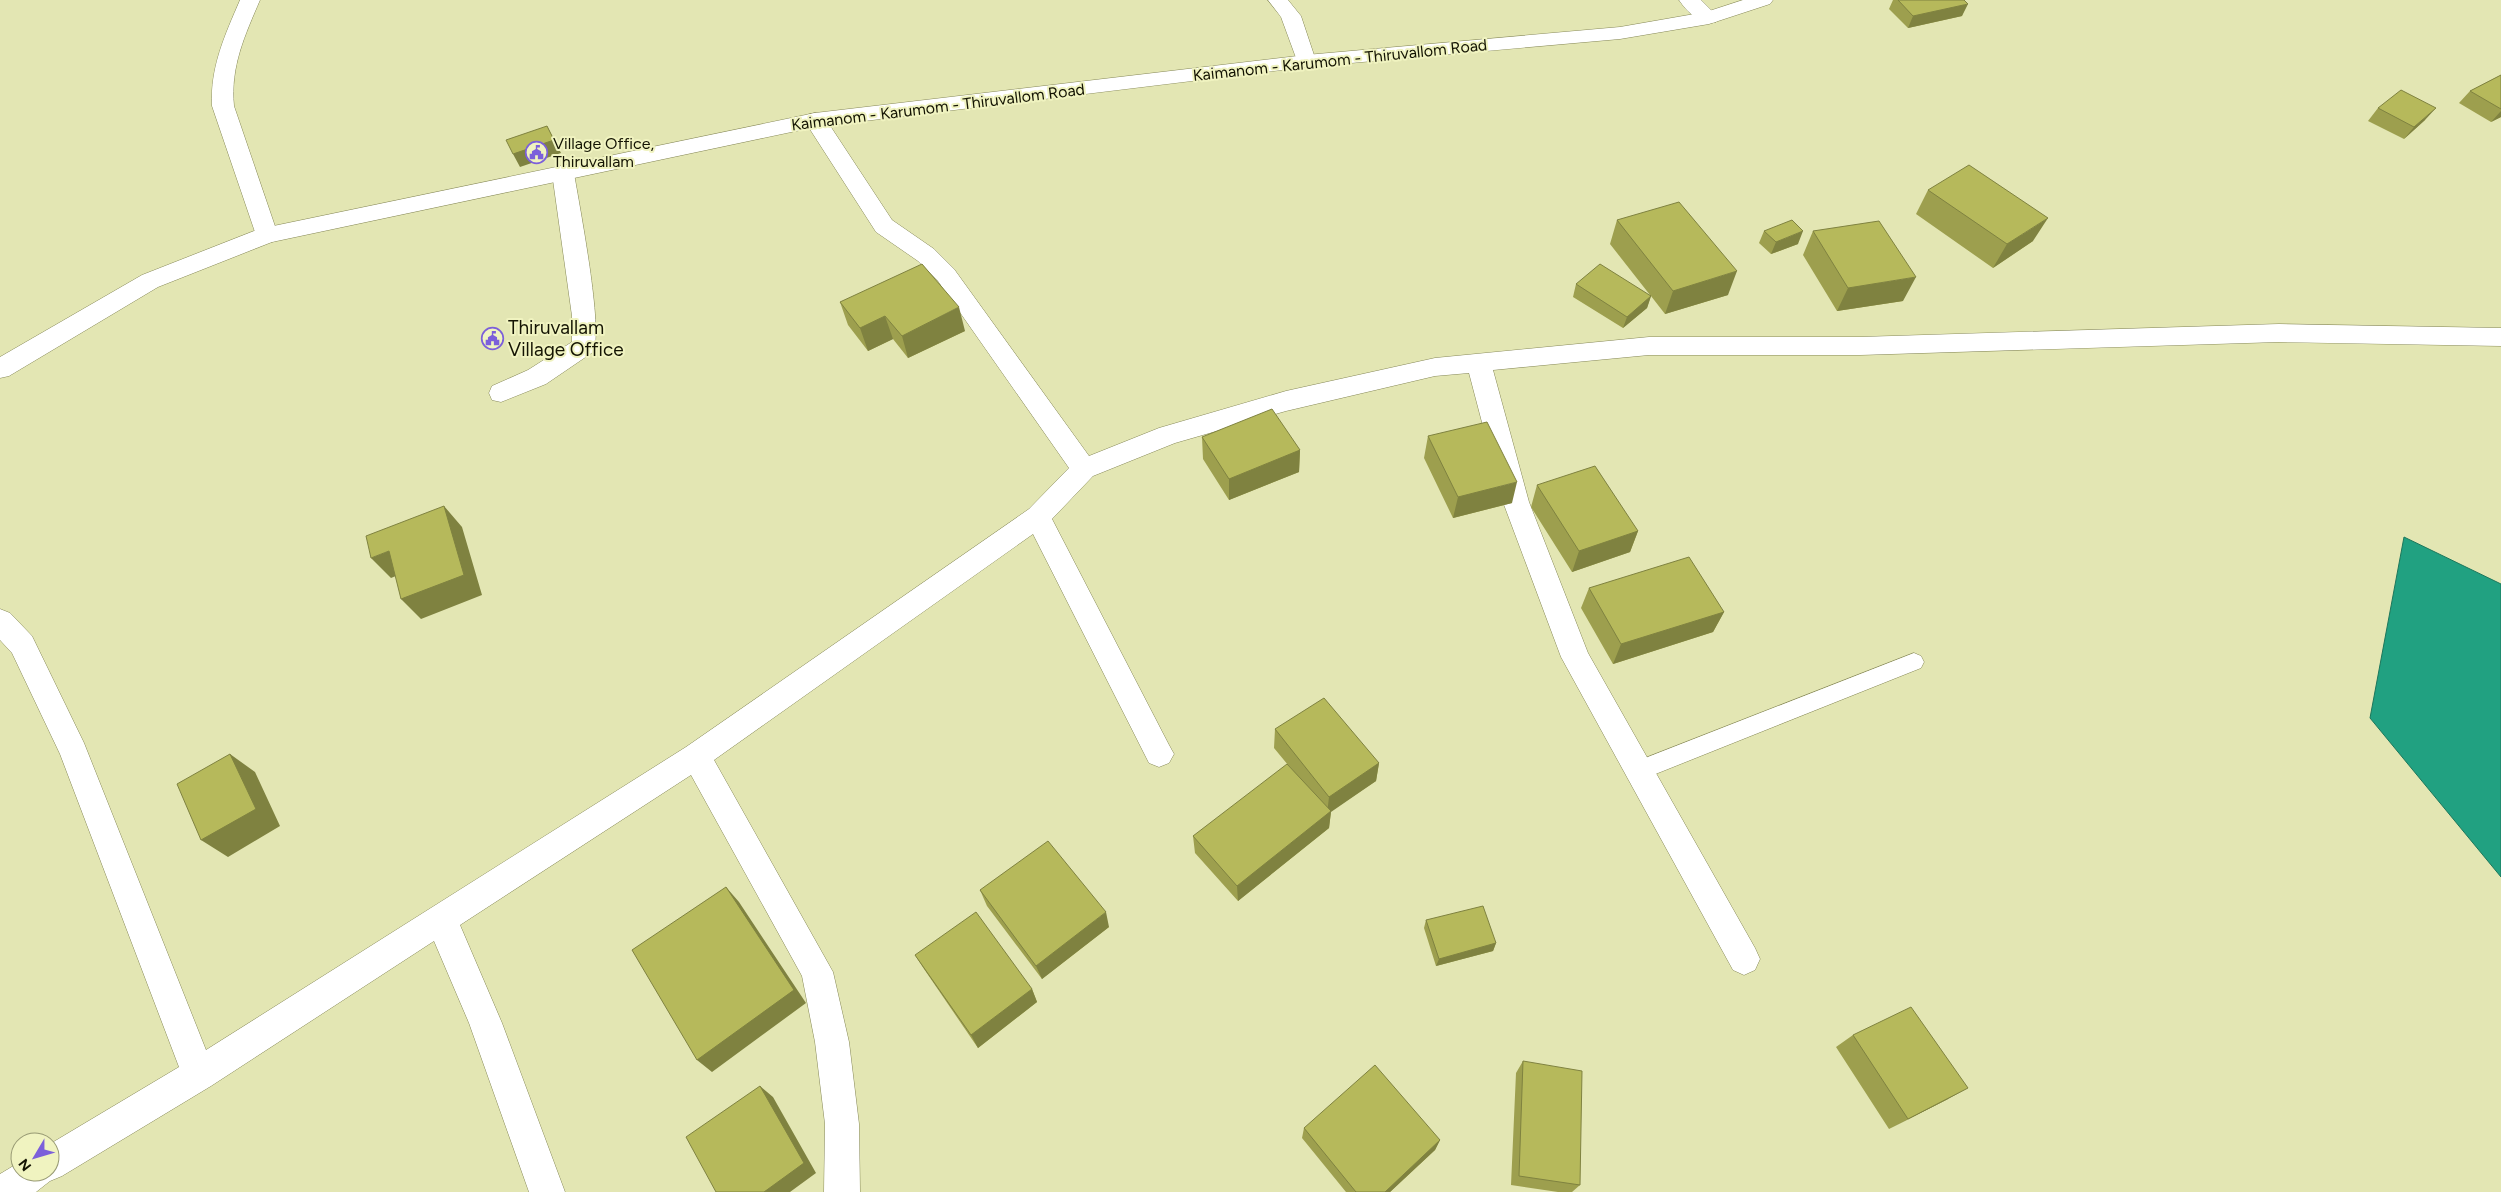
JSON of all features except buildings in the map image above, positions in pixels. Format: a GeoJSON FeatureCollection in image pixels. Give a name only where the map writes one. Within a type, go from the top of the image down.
{"type":"FeatureCollection","features":[{"type":"Feature","properties":{"kind":"street"},"geometry":{"type":"LineString","coordinates":[[250,0],[222,70],[221,89],[223,106],[267,235]]}},
{"type":"Feature","properties":{"kind":"street"},"geometry":{"type":"LineString","coordinates":[[1278,0],[1291,16],[1306,61]]}},
{"type":"Feature","properties":{"kind":"street"},"geometry":{"type":"LineString","coordinates":[[1688,0],[1709,18]]}},
{"type":"Feature","properties":{"kind":"street","name":"Kaimanom - Karumom - Thiruvallom Road"},"geometry":{"type":"LineString","coordinates":[[0,369],[150,281],[267,235],[815,120],[1306,61],[1620,33],[1709,18],[1763,0]]}},
{"type":"Feature","properties":{"kind":"street"},"geometry":{"type":"LineString","coordinates":[[815,120],[884,226],[926,255],[946,275],[1084,469]]}},
{"type":"Feature","properties":{"kind":"street"},"geometry":{"type":"LineString","coordinates":[[501,393],[537,377],[584,346],[584,316],[563,173]]}},
{"type":"Feature","properties":{"kind":"street"},"geometry":{"type":"LineString","coordinates":[[60,1158],[199,1074],[696,756],[1038,517],[1084,469],[1168,435],[1286,401],[1435,367],[1649,346],[1860,346],[2279,333],[2501,337]]}},
{"type":"Feature","properties":{"kind":"street"},"geometry":{"type":"LineString","coordinates":[[1479,363],[1516,502],[1575,657],[1744,959]]}},
{"type":"Feature","properties":{"kind":"street"},"geometry":{"type":"LineString","coordinates":[[1038,517],[1159,754]]}},
{"type":"Feature","properties":{"kind":"street"},"geometry":{"type":"LineString","coordinates":[[0,621],[22,645],[74,752],[199,1074]]}},
{"type":"Feature","properties":{"kind":"street"},"geometry":{"type":"LineString","coordinates":[[696,756],[818,972],[832,1042],[842,1124],[842,1192]]}},
{"type":"Feature","properties":{"kind":"street"},"geometry":{"type":"LineString","coordinates":[[440,920],[485,1023],[547,1192]]}},
{"type":"Feature","properties":{"kind":"street"},"geometry":{"type":"LineString","coordinates":[[3,1192],[20,1182]]}},
{"type":"Feature","properties":{"kind":"lane"},"geometry":{"type":"LineString","coordinates":[[1638,771],[1914,662]]}},
{"type":"Feature","properties":{"kind":"water"},"geometry":{"type":"Polygon","coordinates":[[[2404,537],[2501,584],[2501,877],[2370,718],[2404,537]]]}},
{"type":"Feature","properties":{"kind":"place","name":"Village Office, Thiruvallam"},"geometry":{"type":"Point","coordinates":[537,152]}},
{"type":"Feature","properties":{"kind":"place","name":"Thiruvallam Village Office"},"geometry":{"type":"Point","coordinates":[492,338]}}]}
